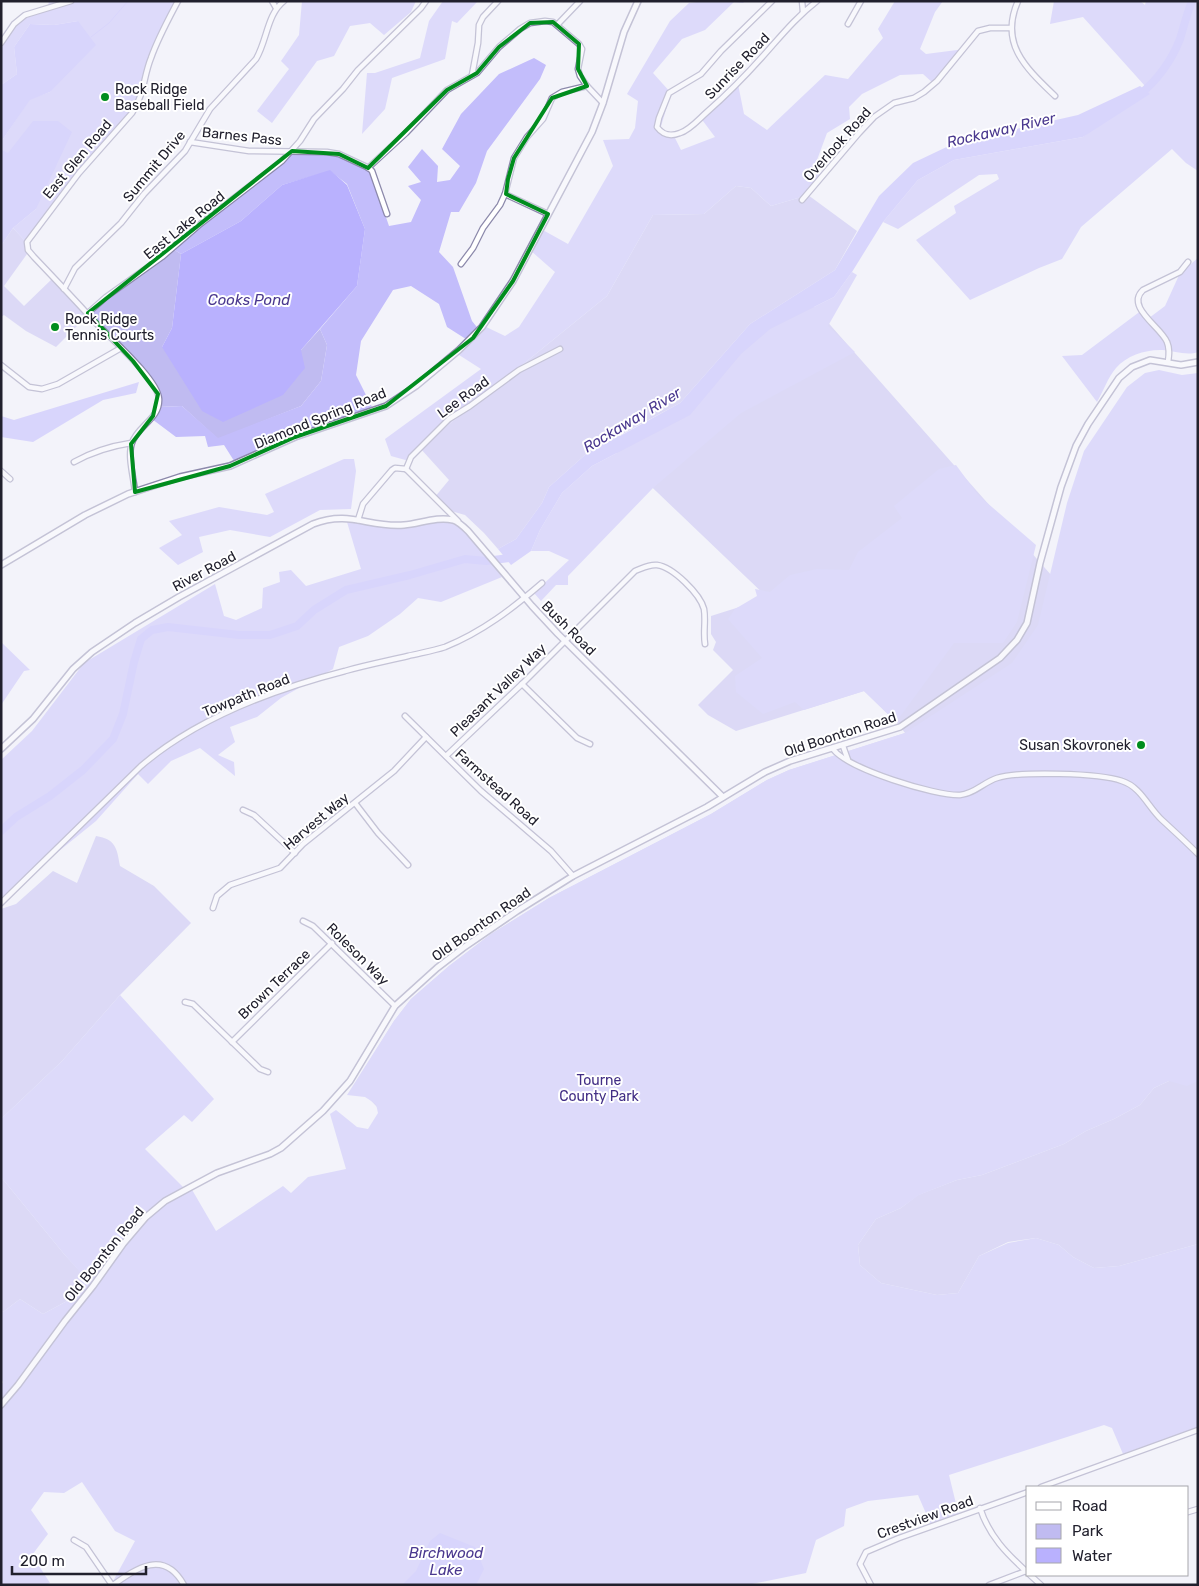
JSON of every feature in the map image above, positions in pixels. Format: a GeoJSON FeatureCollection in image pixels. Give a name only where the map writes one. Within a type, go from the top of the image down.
{"type":"FeatureCollection","features":[{"type":"Feature","properties":{"kind":"street"},"geometry":{"type":"LineString","coordinates":[[1,43],[14,24],[25,15],[71,1]]}},
{"type":"Feature","properties":{"kind":"street","name":"East Glen Road"},"geometry":{"type":"LineString","coordinates":[[64,289],[34,257],[27,248],[27,242],[54,204],[139,102],[150,59],[178,1]]}},
{"type":"Feature","properties":{"kind":"street"},"geometry":{"type":"LineString","coordinates":[[272,1],[276,8]]}},
{"type":"Feature","properties":{"kind":"street","name":"Summit Drive"},"geometry":{"type":"LineString","coordinates":[[64,289],[75,268],[121,223],[144,194],[185,151],[210,109],[256,59],[261,51],[276,8],[284,1]]}},
{"type":"Feature","properties":{"kind":"street","name":"East Lake Road"},"geometry":{"type":"LineString","coordinates":[[88,313],[106,297],[162,257],[199,225],[282,162],[292,152],[314,119],[343,89],[358,70],[426,1]]}},
{"type":"Feature","properties":{"kind":"street"},"geometry":{"type":"LineString","coordinates":[[472,75],[478,43],[479,24],[498,1]]}},
{"type":"Feature","properties":{"kind":"street"},"geometry":{"type":"LineString","coordinates":[[558,24],[580,1]]}},
{"type":"Feature","properties":{"kind":"street","name":"Diamond Spring Road"},"geometry":{"type":"LineString","coordinates":[[1,565],[103,505],[180,477],[235,464],[295,437],[375,410],[399,398],[459,350],[482,327],[513,281],[592,132],[603,103],[624,32],[638,1]]}},
{"type":"Feature","properties":{"kind":"street","name":"Sunrise Road"},"geometry":{"type":"LineString","coordinates":[[772,1],[721,51],[701,74],[669,93],[657,127],[661,132],[666,135],[681,133],[721,100],[802,12],[817,1]]}},
{"type":"Feature","properties":{"kind":"street"},"geometry":{"type":"LineString","coordinates":[[802,1],[802,12]]}},
{"type":"Feature","properties":{"kind":"street"},"geometry":{"type":"LineString","coordinates":[[848,24],[861,1]]}},
{"type":"Feature","properties":{"kind":"street"},"geometry":{"type":"LineString","coordinates":[[1018,1],[1012,16],[1011,28],[1015,48],[1027,68],[1055,96]]}},
{"type":"Feature","properties":{"kind":"street"},"geometry":{"type":"LineString","coordinates":[[386,214],[374,176],[368,168],[406,133],[446,90],[482,68],[499,47],[530,23],[545,20],[558,24],[580,44],[582,49],[578,69],[580,76],[603,103]]}},
{"type":"Feature","properties":{"kind":"street","name":"Overlook Road"},"geometry":{"type":"LineString","coordinates":[[802,200],[875,116],[894,103],[914,98],[924,92],[937,81],[978,31],[990,28],[1011,28]]}},
{"type":"Feature","properties":{"kind":"street"},"geometry":{"type":"LineString","coordinates":[[461,264],[477,242],[483,228],[494,215],[505,194],[514,158],[540,123],[552,98],[562,92],[587,86]]}},
{"type":"Feature","properties":{"kind":"street","name":"Barnes Pass"},"geometry":{"type":"LineString","coordinates":[[190,142],[249,151],[316,151],[339,154],[368,168]]}},
{"type":"Feature","properties":{"kind":"street"},"geometry":{"type":"LineString","coordinates":[[505,194],[548,214]]}},
{"type":"Feature","properties":{"kind":"street"},"geometry":{"type":"LineString","coordinates":[[1168,362],[1170,348],[1166,340],[1141,310],[1137,300],[1143,290],[1180,272],[1188,262]]}},
{"type":"Feature","properties":{"kind":"street"},"geometry":{"type":"LineString","coordinates":[[64,289],[133,361],[153,385],[159,400],[153,416],[131,443],[130,451],[135,492]]}},
{"type":"Feature","properties":{"kind":"street"},"geometry":{"type":"LineString","coordinates":[[1,365],[29,387],[42,390],[58,384],[121,348]]}},
{"type":"Feature","properties":{"kind":"street","name":"Lee Road"},"geometry":{"type":"LineString","coordinates":[[406,469],[411,457],[449,419],[519,370],[560,349]]}},
{"type":"Feature","properties":{"kind":"street","name":"Old Boonton Road"},"geometry":{"type":"LineString","coordinates":[[1,1404],[18,1385],[123,1244],[146,1217],[165,1201],[217,1173],[270,1154],[281,1148],[323,1111],[350,1081],[395,1006],[457,952],[573,876],[707,807],[752,779],[776,767],[900,727],[1000,658],[1017,640],[1027,623],[1040,563],[1069,461],[1088,424],[1119,378],[1132,367],[1150,360],[1182,365],[1198,362]]}},
{"type":"Feature","properties":{"kind":"street"},"geometry":{"type":"LineString","coordinates":[[74,462],[103,450],[131,443]]}},
{"type":"Feature","properties":{"kind":"street"},"geometry":{"type":"LineString","coordinates":[[358,520],[363,504],[392,470],[395,468],[406,469]]}},
{"type":"Feature","properties":{"kind":"street","name":"Bush Road"},"geometry":{"type":"LineString","coordinates":[[406,469],[489,554],[524,598],[723,797]]}},
{"type":"Feature","properties":{"kind":"street"},"geometry":{"type":"LineString","coordinates":[[1,471],[10,479]]}},
{"type":"Feature","properties":{"kind":"street","name":"River Road"},"geometry":{"type":"LineString","coordinates":[[1,749],[33,719],[80,662],[135,623],[313,524],[342,517],[398,526],[434,520],[452,520],[462,525]]}},
{"type":"Feature","properties":{"kind":"street","name":"Pleasant Valley Way"},"geometry":{"type":"LineString","coordinates":[[446,756],[522,684],[635,571],[649,565],[659,565],[674,573],[700,599],[705,616],[704,644]]}},
{"type":"Feature","properties":{"kind":"street","name":"Towpath Road"},"geometry":{"type":"LineString","coordinates":[[1,902],[141,766],[196,728],[232,710],[331,675],[443,647],[486,627],[542,583]]}},
{"type":"Feature","properties":{"kind":"street"},"geometry":{"type":"LineString","coordinates":[[522,684],[577,738],[590,744]]}},
{"type":"Feature","properties":{"kind":"street","name":"Farmstead Road"},"geometry":{"type":"LineString","coordinates":[[405,716],[496,805],[551,851],[573,876]]}},
{"type":"Feature","properties":{"kind":"street","name":"Harvest Way"},"geometry":{"type":"LineString","coordinates":[[213,908],[218,896],[230,885],[280,868],[303,844],[394,770],[426,737]]}},
{"type":"Feature","properties":{"kind":"street"},"geometry":{"type":"LineString","coordinates":[[843,746],[849,761]]}},
{"type":"Feature","properties":{"kind":"street"},"geometry":{"type":"LineString","coordinates":[[833,749],[849,761],[883,776],[917,787],[954,795],[972,792],[992,780],[1035,774],[1085,775],[1123,781],[1140,792],[1156,813],[1198,854]]}},
{"type":"Feature","properties":{"kind":"street"},"geometry":{"type":"LineString","coordinates":[[355,803],[378,834],[408,865]]}},
{"type":"Feature","properties":{"kind":"street"},"geometry":{"type":"LineString","coordinates":[[242,810],[254,815],[295,853]]}},
{"type":"Feature","properties":{"kind":"street","name":"Roleson Way"},"geometry":{"type":"LineString","coordinates":[[303,921],[313,926],[332,943],[395,1006]]}},
{"type":"Feature","properties":{"kind":"street","name":"Brown Terrace"},"geometry":{"type":"LineString","coordinates":[[232,1042],[332,943]]}},
{"type":"Feature","properties":{"kind":"street"},"geometry":{"type":"LineString","coordinates":[[185,1002],[193,1004],[260,1069],[268,1072]]}},
{"type":"Feature","properties":{"kind":"street"},"geometry":{"type":"LineString","coordinates":[[1044,1486],[1198,1430]]}},
{"type":"Feature","properties":{"kind":"street","name":"Crestview Road"},"geometry":{"type":"LineString","coordinates":[[871,1585],[860,1564],[866,1552],[899,1538],[1026,1493]]}},
{"type":"Feature","properties":{"kind":"street"},"geometry":{"type":"LineString","coordinates":[[980,1508],[991,1534],[1008,1556],[1026,1571]]}},
{"type":"Feature","properties":{"kind":"street"},"geometry":{"type":"LineString","coordinates":[[74,1540],[86,1547],[113,1585],[138,1568],[151,1564],[163,1566],[170,1570],[180,1578],[184,1585]]}},
{"type":"Feature","properties":{"kind":"street"},"geometry":{"type":"LineString","coordinates":[[989,1585],[1026,1574]]}},
{"type":"Feature","properties":{"kind":"street"},"geometry":{"type":"LineString","coordinates":[[1031,1576],[1041,1585]]}},
{"type":"Feature","properties":{"kind":"highlighted area"},"geometry":{"type":"Polygon","coordinates":[[[553,22],[579,44],[578,69],[587,86],[552,98],[514,158],[508,179],[506,194],[548,214],[513,281],[473,338],[386,406],[295,437],[230,466],[135,492],[131,444],[153,416],[158,394],[133,361],[88,313],[292,151],[339,154],[368,168],[447,90],[477,73],[499,47],[530,23],[553,22]]]}},
{"type":"Feature","properties":{"kind":"green space"},"geometry":{"type":"Polygon","coordinates":[[[49,1],[180,1],[153,52],[140,103],[26,242],[13,228],[36,209],[7,153],[1,149],[1,142],[30,99],[50,92],[78,21],[54,25],[30,24],[14,47],[17,74],[1,85],[1,49],[17,21],[47,11],[49,1]]]}},
{"type":"Feature","properties":{"kind":"green space"},"geometry":{"type":"Polygon","coordinates":[[[302,1],[416,1],[411,12],[384,35],[370,23],[350,26],[334,56],[317,61],[272,123],[257,111],[289,69],[281,61],[299,35],[302,1]]]}},
{"type":"Feature","properties":{"kind":"green space"},"geometry":{"type":"Polygon","coordinates":[[[443,1],[478,1],[457,23],[452,21],[445,59],[392,78],[385,109],[362,134],[367,73],[375,73],[420,58],[429,21],[443,1]]]}},
{"type":"Feature","properties":{"kind":"green space"},"geometry":{"type":"Polygon","coordinates":[[[745,1],[743,3],[734,2],[705,30],[682,39],[653,73],[671,93],[659,133],[674,136],[681,150],[715,137],[700,117],[738,84],[744,114],[767,130],[825,75],[848,79],[883,38],[878,29],[895,1],[943,1],[935,12],[920,49],[926,54],[965,49],[934,84],[923,74],[900,75],[862,94],[849,107],[850,119],[827,133],[814,168],[825,175],[808,195],[771,206],[751,188],[736,186],[704,214],[653,215],[607,296],[420,448],[409,461],[391,456],[385,439],[481,369],[456,353],[469,341],[447,327],[439,304],[411,286],[393,290],[361,341],[356,375],[374,411],[236,464],[224,445],[208,447],[205,436],[176,437],[152,419],[158,407],[182,406],[218,438],[301,406],[321,381],[327,345],[320,329],[357,286],[365,229],[347,184],[330,171],[282,185],[241,221],[181,254],[173,249],[295,152],[337,153],[370,170],[389,226],[411,222],[421,200],[408,186],[421,182],[408,167],[422,149],[438,166],[437,182],[450,180],[460,166],[442,149],[461,114],[499,74],[534,58],[546,65],[540,79],[487,151],[476,183],[459,212],[451,212],[439,252],[453,267],[472,321],[480,331],[484,326],[505,336],[519,327],[555,272],[530,250],[541,229],[568,244],[613,166],[603,140],[629,139],[635,128],[638,101],[627,94],[670,21],[689,3],[745,1]]]}},
{"type":"Feature","properties":{"kind":"green space"},"geometry":{"type":"Polygon","coordinates":[[[1054,1],[1140,1],[1145,5],[1146,1],[1198,1],[1198,171],[1186,163],[1172,149],[1081,227],[1062,259],[970,300],[916,240],[956,213],[954,206],[999,179],[997,174],[979,175],[898,229],[883,222],[918,180],[954,160],[1083,137],[1145,86],[1083,17],[1050,24],[1054,1]]]}},
{"type":"Feature","properties":{"kind":"green space"},"geometry":{"type":"Polygon","coordinates":[[[736,186],[751,188],[771,206],[808,195],[857,231],[835,270],[750,324],[680,403],[619,436],[605,435],[611,440],[595,446],[549,487],[542,503],[516,539],[498,549],[465,515],[444,509],[434,498],[449,480],[420,448],[607,296],[653,215],[704,214],[736,186]]]}},
{"type":"Feature","properties":{"kind":"green space"},"geometry":{"type":"Polygon","coordinates":[[[13,228],[26,242],[27,254],[4,286],[24,306],[52,279],[87,315],[173,249],[181,254],[172,328],[162,347],[301,350],[320,329],[327,345],[321,381],[301,406],[218,439],[182,406],[158,407],[154,385],[87,316],[56,347],[26,331],[4,315],[1,317],[1,246],[13,228]]]}},
{"type":"Feature","properties":{"kind":"green space"},"geometry":{"type":"Polygon","coordinates":[[[1198,258],[1198,352],[1185,353],[1157,350],[1131,356],[1113,372],[1097,402],[1062,356],[1082,355],[1142,310],[1149,318],[1165,306],[1180,273],[1198,258]]]}},
{"type":"Feature","properties":{"kind":"green space"},"geometry":{"type":"Polygon","coordinates":[[[852,272],[857,275],[828,326],[855,352],[741,413],[653,488],[568,576],[568,585],[556,585],[541,601],[534,593],[569,560],[549,551],[531,551],[540,530],[562,493],[592,466],[690,415],[741,354],[770,329],[834,297],[852,272]]]}},
{"type":"Feature","properties":{"kind":"green space","name":"Tourne County Park"},"geometry":{"type":"Polygon","coordinates":[[[809,301],[1067,593],[1198,481],[1198,1244],[1119,1266],[1094,1268],[1073,1257],[1059,1245],[1036,1238],[1008,1242],[979,1256],[958,1293],[937,1295],[881,1283],[860,1265],[858,1245],[876,1219],[901,1208],[918,1195],[957,1180],[982,1175],[1064,1144],[1086,1131],[1140,1105],[1154,1088],[1169,1081],[1113,965],[400,1131],[355,1084],[394,1021],[411,999],[449,966],[491,934],[549,898],[711,814],[767,780],[789,770],[905,733],[864,691],[736,731],[708,715],[698,705],[733,670],[713,650],[716,642],[711,634],[711,616],[768,598],[613,450],[665,421],[738,348],[809,301]]]}},
{"type":"Feature","properties":{"kind":"green space"},"geometry":{"type":"Polygon","coordinates":[[[1159,370],[1182,375],[1198,373],[1198,1081],[1187,1086],[1169,1081],[1154,1088],[1140,1105],[1086,1131],[1064,1144],[982,1175],[957,1180],[919,1195],[901,1208],[876,1219],[858,1245],[860,1265],[881,1283],[937,1295],[958,1293],[979,1256],[1008,1243],[1036,1238],[1059,1245],[1073,1257],[1094,1268],[1119,1266],[1198,1244],[1198,1427],[1123,1454],[1112,1428],[1104,1425],[949,1475],[959,1516],[931,1525],[918,1495],[868,1501],[846,1509],[844,1526],[816,1540],[806,1573],[747,1585],[111,1585],[135,1541],[115,1531],[82,1482],[64,1493],[44,1492],[31,1510],[48,1534],[32,1555],[50,1583],[45,1585],[1,1585],[1,1385],[3,1382],[1,1380],[1,1311],[3,1312],[20,1299],[43,1314],[78,1295],[87,1280],[1,1177],[1,1119],[62,1061],[120,995],[214,1099],[192,1122],[184,1115],[145,1149],[185,1189],[191,1188],[216,1231],[283,1186],[291,1193],[308,1177],[346,1169],[330,1114],[336,1110],[357,1127],[368,1129],[378,1113],[376,1104],[365,1097],[347,1095],[394,1021],[411,999],[449,966],[491,934],[549,898],[711,814],[767,780],[789,770],[905,733],[1012,663],[1038,625],[1067,503],[1084,451],[1127,387],[1145,373],[1159,370]]]}},
{"type":"Feature","properties":{"kind":"green space"},"geometry":{"type":"Polygon","coordinates":[[[344,459],[354,459],[356,471],[351,509],[320,510],[270,537],[230,530],[199,537],[203,552],[178,565],[159,548],[182,535],[169,521],[219,507],[267,515],[274,512],[265,494],[344,459]]]}},
{"type":"Feature","properties":{"kind":"green space"},"geometry":{"type":"Polygon","coordinates":[[[956,465],[978,495],[1036,545],[1017,622],[1003,643],[954,643],[899,718],[891,717],[864,691],[804,710],[795,702],[763,714],[736,692],[735,676],[762,658],[728,619],[735,609],[757,596],[755,589],[770,592],[790,575],[817,569],[849,570],[858,552],[902,518],[894,506],[939,469],[956,465]]]}},
{"type":"Feature","properties":{"kind":"green space"},"geometry":{"type":"Polygon","coordinates":[[[347,522],[396,528],[435,522],[450,523],[469,535],[502,577],[441,602],[418,598],[400,614],[368,636],[339,647],[333,669],[281,698],[257,717],[230,727],[235,742],[218,755],[234,762],[235,776],[200,748],[171,761],[148,784],[138,774],[96,821],[1,898],[1,760],[32,731],[84,663],[215,584],[224,616],[236,620],[262,608],[263,588],[280,582],[279,572],[291,570],[306,586],[361,569],[347,522]]]}},
{"type":"Feature","properties":{"kind":"green space"},"geometry":{"type":"Polygon","coordinates":[[[1,642],[30,670],[24,671],[1,705],[1,642]]]}},
{"type":"Feature","properties":{"kind":"green space"},"geometry":{"type":"Polygon","coordinates":[[[96,836],[103,837],[112,842],[118,855],[120,866],[154,886],[191,923],[120,995],[62,1061],[1,1119],[1,909],[16,904],[53,871],[77,883],[96,836]]]}},
{"type":"Feature","properties":{"kind":"green space"},"geometry":{"type":"Polygon","coordinates":[[[1,1177],[87,1279],[78,1295],[43,1314],[20,1299],[3,1312],[1,1311],[1,1177]]]}},
{"type":"Feature","properties":{"kind":"water"},"geometry":{"type":"Polygon","coordinates":[[[78,21],[96,45],[50,92],[30,100],[1,142],[1,85],[17,74],[14,47],[30,24],[54,25],[78,21]]]}},
{"type":"Feature","properties":{"kind":"water"},"geometry":{"type":"Polygon","coordinates":[[[1140,86],[1150,94],[1083,137],[954,160],[918,180],[883,222],[834,297],[770,329],[741,354],[690,415],[592,466],[562,493],[540,530],[531,551],[511,565],[498,549],[516,539],[542,503],[549,487],[595,446],[610,440],[604,434],[620,436],[680,403],[750,324],[835,270],[879,196],[913,163],[955,143],[1078,115],[1140,86]]]}},
{"type":"Feature","properties":{"kind":"water"},"geometry":{"type":"Polygon","coordinates":[[[33,121],[58,121],[72,132],[36,209],[13,228],[1,246],[1,149],[8,153],[33,121]]]}},
{"type":"Feature","properties":{"kind":"water","name":"Cooks Pond"},"geometry":{"type":"Polygon","coordinates":[[[330,170],[347,185],[365,229],[357,286],[301,350],[305,368],[283,395],[223,422],[202,411],[162,347],[172,328],[181,254],[241,221],[282,185],[330,170]]]}},
{"type":"Feature","properties":{"kind":"water"},"geometry":{"type":"Polygon","coordinates":[[[139,382],[136,393],[103,400],[33,442],[1,437],[1,416],[14,420],[139,382]]]}},
{"type":"Feature","properties":{"kind":"water","name":"Birchwood Lake"},"geometry":{"type":"Polygon","coordinates":[[[440,1533],[475,1547],[484,1569],[476,1585],[402,1585],[416,1571],[430,1541],[440,1533]]]}},
{"type":"Feature","properties":{"kind":"waterway"},"geometry":{"type":"LineString","coordinates":[[91,37],[109,23],[128,1]]}},
{"type":"Feature","properties":{"kind":"waterway","name":"Rockaway River"},"geometry":{"type":"LineString","coordinates":[[1139,95],[1158,77],[1173,55],[1192,1]]}},
{"type":"Feature","properties":{"kind":"waterway","name":"Rockaway River"},"geometry":{"type":"LineString","coordinates":[[1,831],[16,817],[50,796],[83,770],[113,739],[123,714],[141,639],[152,630],[168,627],[239,635],[270,635],[297,626],[314,610],[346,590],[410,575],[465,559],[486,561],[509,558],[514,553]]}},
{"type":"Feature","properties":{"kind":"place","name":"Rock Ridge Baseball Field"},"geometry":{"type":"Point","coordinates":[105,97]}},
{"type":"Feature","properties":{"kind":"place","name":"Rock Ridge Tennis Courts"},"geometry":{"type":"Point","coordinates":[55,327]}},
{"type":"Feature","properties":{"kind":"place","name":"Susan Skovronek"},"geometry":{"type":"Point","coordinates":[1141,745]}}]}
